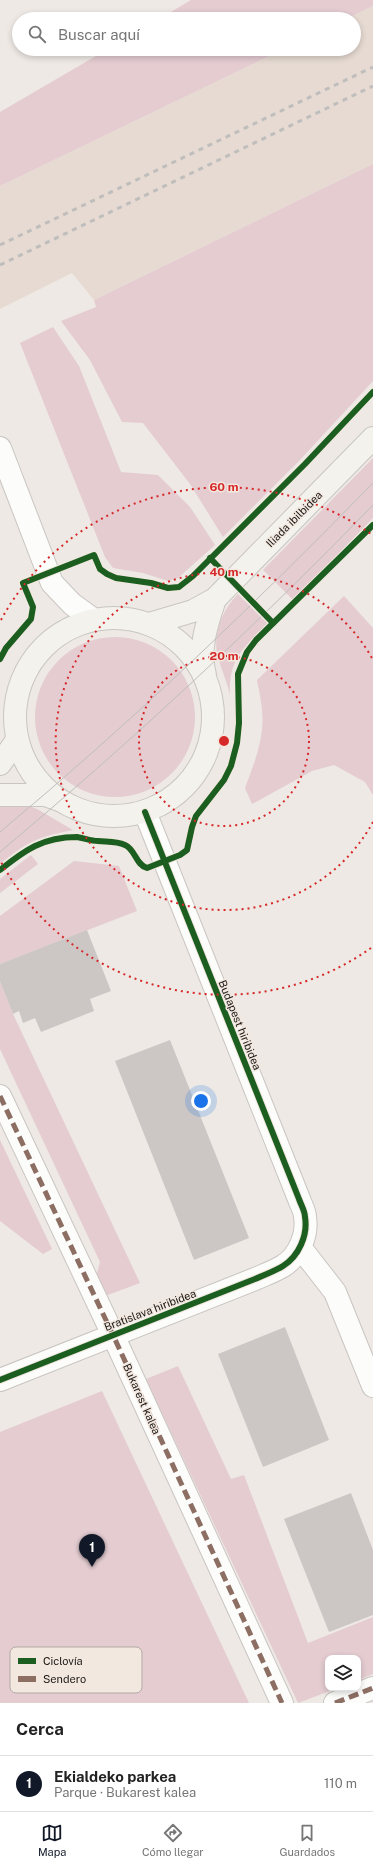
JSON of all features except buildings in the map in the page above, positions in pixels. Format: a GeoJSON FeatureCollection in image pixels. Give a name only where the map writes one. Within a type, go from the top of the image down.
{"type":"FeatureCollection","features":[{"type":"Feature","properties":{"kind":"main road","name":"Iliada ibilbidea"},"geometry":{"type":"LineString","coordinates":[[149,624],[193,611],[215,598],[373,438]]}},
{"type":"Feature","properties":{"kind":"main road","name":"Iliada ibilbidea"},"geometry":{"type":"LineString","coordinates":[[206,678],[202,662],[203,652],[208,619],[215,598]]}},
{"type":"Feature","properties":{"kind":"main road"},"geometry":{"type":"LineString","coordinates":[[0,795],[44,794],[87,813],[102,816],[131,815],[145,812],[166,802],[185,787],[200,768],[209,747],[214,724],[213,700],[206,678],[195,659],[182,644],[166,632],[149,624],[122,618],[94,620],[75,626],[58,635],[43,648],[30,664],[22,681],[16,701],[15,720],[17,740],[29,768],[48,791],[59,800]]}},
{"type":"Feature","properties":{"kind":"main road"},"geometry":{"type":"LineString","coordinates":[[0,764],[17,740]]}},
{"type":"Feature","properties":{"kind":"street"},"geometry":{"type":"LineString","coordinates":[[0,448],[52,583],[72,604],[94,620]]}},
{"type":"Feature","properties":{"kind":"street","name":"Budapest hiribidea"},"geometry":{"type":"LineString","coordinates":[[145,812],[306,1216],[305,1232],[300,1247]]}},
{"type":"Feature","properties":{"kind":"street","name":"Bukarest kalea"},"geometry":{"type":"LineString","coordinates":[[0,1096],[113,1335],[282,1703]]}},
{"type":"Feature","properties":{"kind":"street"},"geometry":{"type":"LineString","coordinates":[[300,1247],[335,1292],[373,1386]]}},
{"type":"Feature","properties":{"kind":"street","name":"Bratislava hiribidea"},"geometry":{"type":"LineString","coordinates":[[0,1380],[269,1273],[291,1260],[300,1247]]}},
{"type":"Feature","properties":{"kind":"street"},"geometry":{"type":"LineString","coordinates":[[335,1703],[373,1688]]}},
{"type":"Feature","properties":{"kind":"shaded area"},"geometry":{"type":"Polygon","coordinates":[[[191,0],[373,0],[373,6],[361,12],[171,12],[191,0]]]}},
{"type":"Feature","properties":{"kind":"shaded area"},"geometry":{"type":"Polygon","coordinates":[[[373,6],[373,164],[94,300],[72,273],[0,309],[0,186],[269,56],[361,56],[361,12],[373,6]]]}},
{"type":"Feature","properties":{"kind":"shaded area"},"geometry":{"type":"Polygon","coordinates":[[[96,56],[269,56],[0,186],[0,112],[96,56]]]}},
{"type":"Feature","properties":{"kind":"shaded area"},"geometry":{"type":"Polygon","coordinates":[[[373,164],[373,381],[299,461],[223,537],[190,484],[143,423],[122,422],[90,360],[61,321],[96,307],[94,300],[373,164]]]}},
{"type":"Feature","properties":{"kind":"shaded area"},"geometry":{"type":"Polygon","coordinates":[[[53,327],[79,366],[121,472],[158,475],[190,507],[215,545],[178,578],[168,581],[143,573],[113,568],[105,557],[20,343],[53,327]]]}},
{"type":"Feature","properties":{"kind":"shaded area"},"geometry":{"type":"Polygon","coordinates":[[[373,458],[373,518],[293,600],[263,570],[373,458]]]}},
{"type":"Feature","properties":{"kind":"shaded area"},"geometry":{"type":"Polygon","coordinates":[[[238,594],[268,624],[252,639],[239,655],[232,672],[230,695],[217,653],[216,637],[220,621],[238,594]]]}},
{"type":"Feature","properties":{"kind":"shaded area"},"geometry":{"type":"Polygon","coordinates":[[[344,596],[373,628],[373,795],[365,782],[334,765],[312,771],[252,804],[245,788],[258,752],[262,729],[262,711],[257,680],[344,596]]]}},
{"type":"Feature","properties":{"kind":"shaded area"},"geometry":{"type":"Polygon","coordinates":[[[107,637],[123,637],[146,643],[172,660],[189,686],[195,709],[195,725],[189,748],[172,774],[146,791],[123,797],[107,797],[84,791],[64,779],[53,768],[41,748],[35,725],[35,709],[41,686],[53,666],[64,655],[84,643],[107,637]]]}},
{"type":"Feature","properties":{"kind":"shaded area"},"geometry":{"type":"Polygon","coordinates":[[[0,804],[23,804],[37,809],[73,830],[34,841],[18,850],[0,864],[0,804]]]}},
{"type":"Feature","properties":{"kind":"shaded area"},"geometry":{"type":"Polygon","coordinates":[[[31,855],[38,864],[0,893],[0,879],[31,855]]]}},
{"type":"Feature","properties":{"kind":"shaded area"},"geometry":{"type":"Polygon","coordinates":[[[74,861],[119,866],[137,911],[0,964],[0,916],[74,861]]]}},
{"type":"Feature","properties":{"kind":"shaded area"},"geometry":{"type":"Polygon","coordinates":[[[0,981],[13,1014],[140,1283],[105,1296],[97,1273],[100,1262],[0,1049],[0,981]]]}},
{"type":"Feature","properties":{"kind":"shaded area"},"geometry":{"type":"Polygon","coordinates":[[[0,1140],[52,1249],[43,1254],[0,1221],[0,1140]]]}},
{"type":"Feature","properties":{"kind":"shaded area"},"geometry":{"type":"Polygon","coordinates":[[[178,1366],[231,1479],[244,1475],[308,1643],[373,1617],[373,1674],[361,1679],[361,1655],[325,1655],[325,1691],[330,1691],[298,1703],[146,1379],[178,1366]]]}},
{"type":"Feature","properties":{"kind":"shaded area"},"geometry":{"type":"Polygon","coordinates":[[[102,1391],[249,1703],[0,1703],[0,1432],[102,1391]]]}},
{"type":"Feature","properties":{"kind":"tram line"},"geometry":{"type":"LineString","coordinates":[[0,832],[49,791],[144,706],[283,574],[373,483]]}},
{"type":"Feature","properties":{"kind":"tram line"},"geometry":{"type":"LineString","coordinates":[[0,852],[97,769],[191,683],[237,640],[373,505]]}},
{"type":"Feature","properties":{"kind":"railway"},"geometry":{"type":"LineString","coordinates":[[0,245],[373,67]]}},
{"type":"Feature","properties":{"kind":"railway"},"geometry":{"type":"LineString","coordinates":[[0,265],[373,86]]}},
{"type":"Feature","properties":{"kind":"marked path"},"geometry":{"type":"LineString","coordinates":[[0,1096],[113,1335],[282,1703]]}},
{"type":"Feature","properties":{"kind":"marked path"},"geometry":{"type":"LineString","coordinates":[[335,1703],[373,1688]]}},
{"type":"Feature","properties":{"kind":"cycle path"},"geometry":{"type":"LineString","coordinates":[[0,659],[6,648],[31,619],[33,607],[23,583],[94,555],[100,569],[116,578],[151,583],[168,588],[179,587],[193,576],[305,464],[373,392]]}},
{"type":"Feature","properties":{"kind":"cycle path"},"geometry":{"type":"LineString","coordinates":[[0,870],[26,851],[54,839],[77,837],[93,841],[115,842],[122,844],[129,847],[140,863],[147,868],[180,855],[187,850],[196,816],[224,780],[231,766],[237,743],[239,723],[238,674],[247,652],[256,640],[373,525]]}},
{"type":"Feature","properties":{"kind":"cycle path"},"geometry":{"type":"LineString","coordinates":[[210,558],[273,623]]}},
{"type":"Feature","properties":{"kind":"cycle path"},"geometry":{"type":"LineString","coordinates":[[0,1380],[273,1271],[283,1266],[294,1257],[304,1238],[306,1224],[304,1210],[145,812]]}},
{"type":"Feature","properties":{"kind":"place","name":"Ekialdeko parkea"},"geometry":{"type":"Point","coordinates":[92,1567]}}]}
